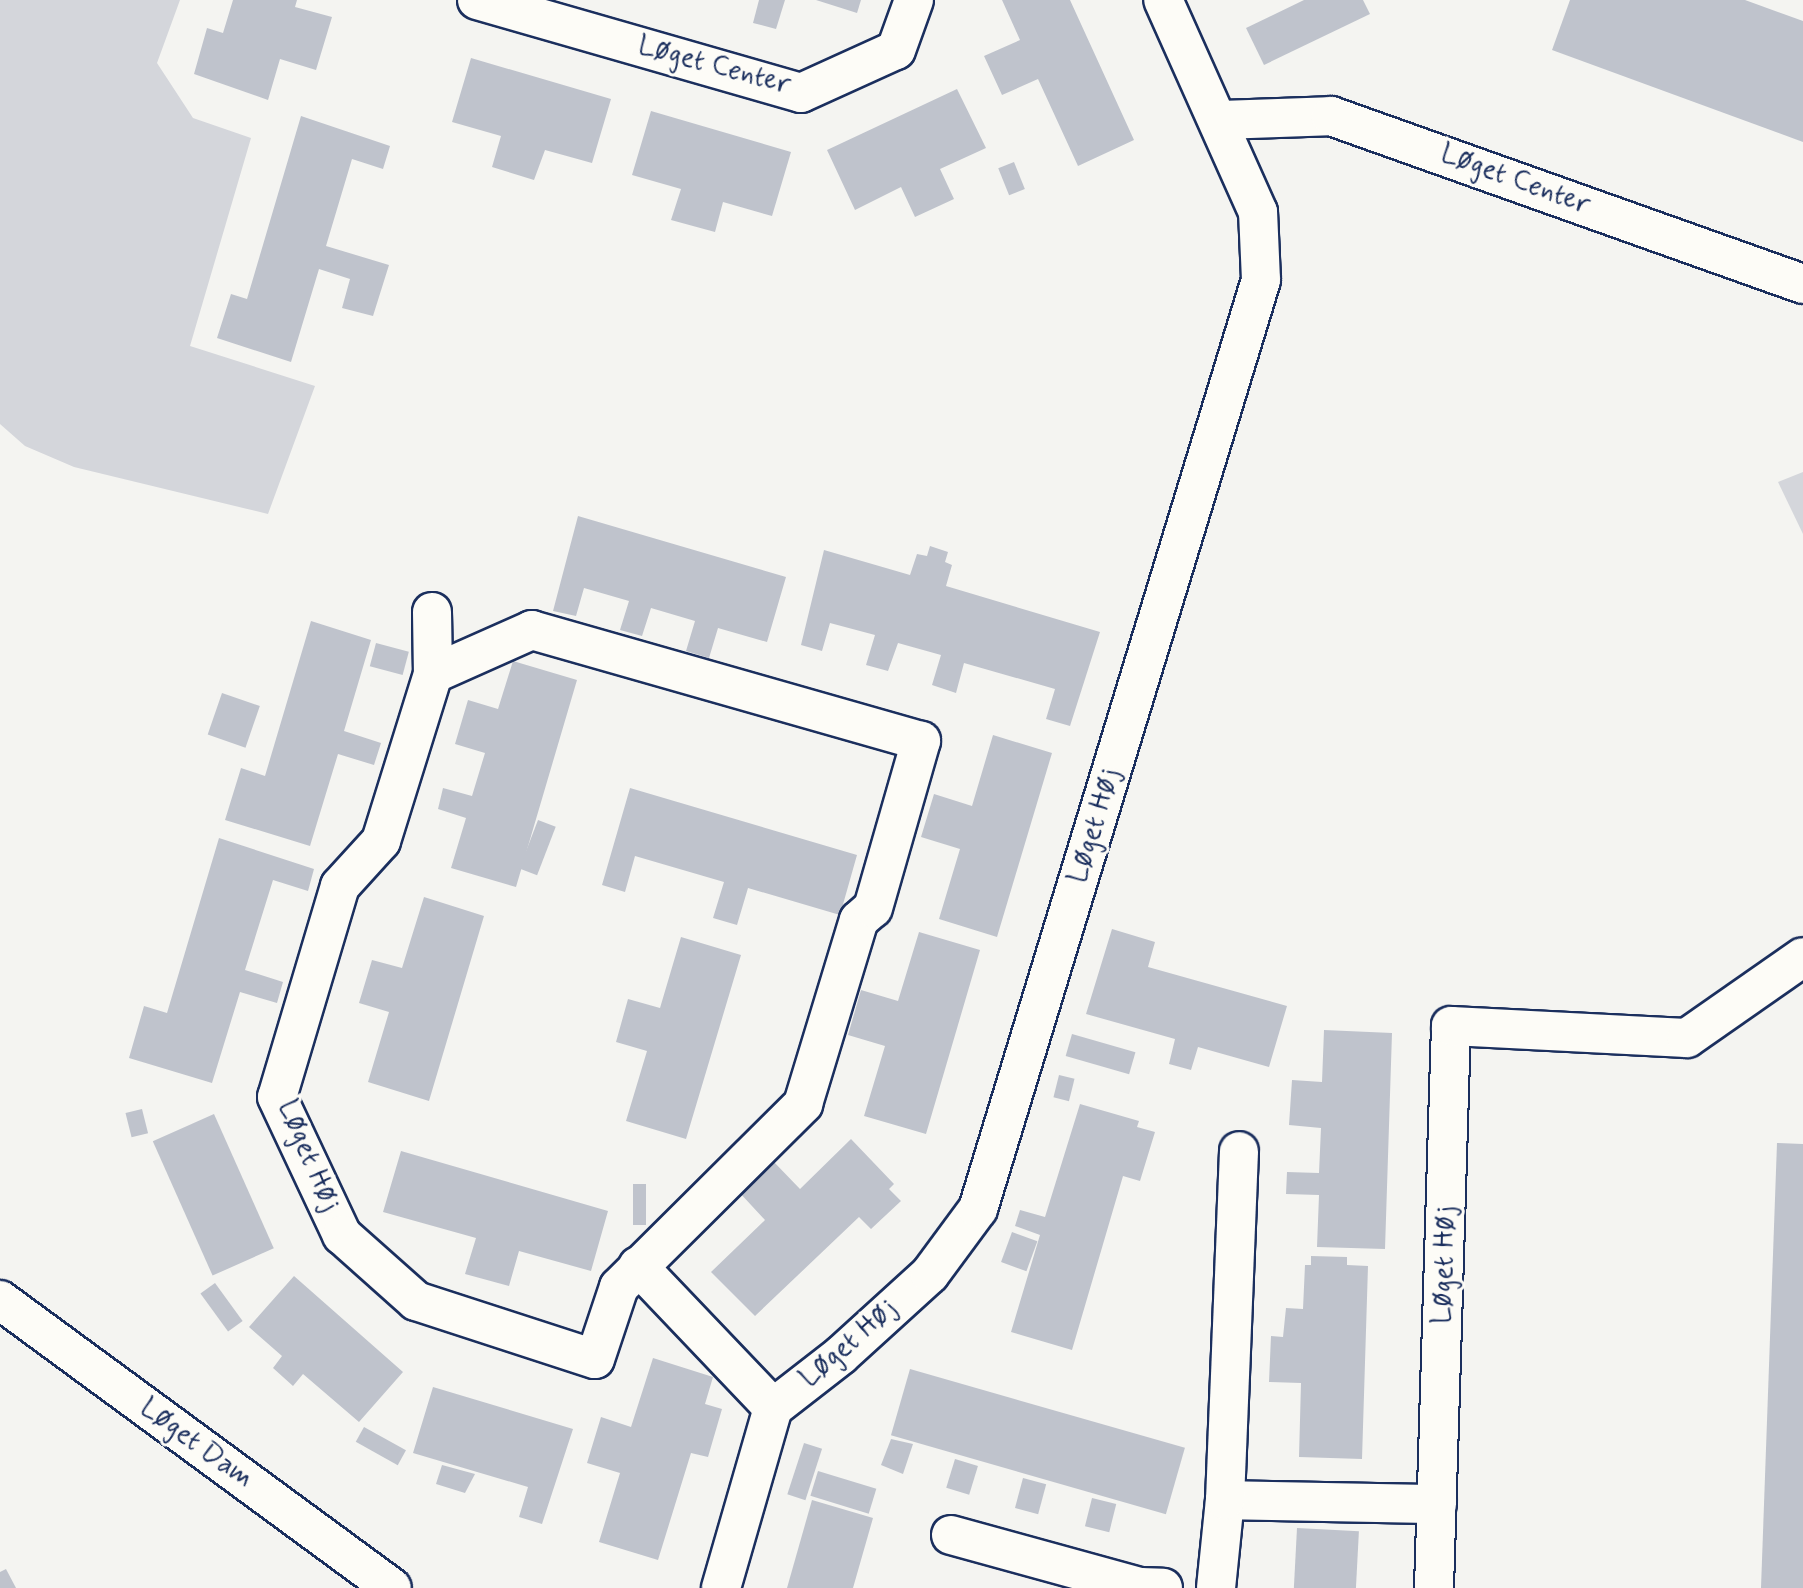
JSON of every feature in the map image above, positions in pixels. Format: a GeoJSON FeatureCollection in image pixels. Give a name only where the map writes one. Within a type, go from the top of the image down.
{"type":"FeatureCollection","features":[{"type":"Feature","properties":{"kind":"street","name":"Løget Center"},"geometry":{"type":"LineString","coordinates":[[477,0],[801,93],[896,50],[914,0]]}},
{"type":"Feature","properties":{"kind":"street"},"geometry":{"type":"LineString","coordinates":[[1163,0],[1219,120]]}},
{"type":"Feature","properties":{"kind":"street","name":"Løget Center"},"geometry":{"type":"LineString","coordinates":[[1219,120],[1331,116],[1803,284]]}},
{"type":"Feature","properties":{"kind":"street","name":"Løget Høj"},"geometry":{"type":"LineString","coordinates":[[721,1588],[786,1398],[930,1273],[978,1209],[1261,280],[1258,212],[1219,120]]}},
{"type":"Feature","properties":{"kind":"street","name":"Løget Høj"},"geometry":{"type":"LineString","coordinates":[[432,612],[433,674],[381,841],[340,886],[277,1097],[342,1236],[416,1301],[595,1359],[619,1287],[803,1104],[859,920],[873,908],[921,741],[532,630],[433,674]]}},
{"type":"Feature","properties":{"kind":"street","name":"Løget Høj"},"geometry":{"type":"LineString","coordinates":[[1434,1588],[1451,1026],[1687,1038],[1803,957]]}},
{"type":"Feature","properties":{"kind":"street"},"geometry":{"type":"LineString","coordinates":[[1216,1588],[1225,1500],[1239,1151]]}},
{"type":"Feature","properties":{"kind":"street","name":"Løget Høj"},"geometry":{"type":"LineString","coordinates":[[638,1266],[786,1398]]}},
{"type":"Feature","properties":{"kind":"street","name":"Løget Dam"},"geometry":{"type":"LineString","coordinates":[[0,1300],[392,1588]]}},
{"type":"Feature","properties":{"kind":"street"},"geometry":{"type":"LineString","coordinates":[[1225,1500],[1437,1504]]}},
{"type":"Feature","properties":{"kind":"street"},"geometry":{"type":"LineString","coordinates":[[951,1535],[1140,1587],[1163,1588]]}},
{"type":"Feature","properties":{"kind":"shaded area"},"geometry":{"type":"Polygon","coordinates":[[[0,0],[180,0],[157,63],[193,118],[251,138],[190,346],[315,386],[268,514],[74,467],[25,446],[0,424],[0,0]]]}},
{"type":"Feature","properties":{"kind":"shaded area"},"geometry":{"type":"Polygon","coordinates":[[[1803,472],[1803,534],[1778,482],[1803,472]]]}},
{"type":"Feature","properties":{"kind":"building"},"geometry":{"type":"Polygon","coordinates":[[[233,0],[297,0],[295,7],[332,17],[316,70],[280,59],[268,100],[194,74],[207,28],[223,33],[233,0]]]}},
{"type":"Feature","properties":{"kind":"building"},"geometry":{"type":"Polygon","coordinates":[[[759,0],[785,0],[776,29],[753,23],[759,0]]]}},
{"type":"Feature","properties":{"kind":"building"},"geometry":{"type":"Polygon","coordinates":[[[816,0],[861,0],[857,13],[816,0]]]}},
{"type":"Feature","properties":{"kind":"building"},"geometry":{"type":"Polygon","coordinates":[[[1002,0],[1070,0],[1134,140],[1078,166],[1038,79],[1002,95],[984,56],[1020,40],[1002,0]]]}},
{"type":"Feature","properties":{"kind":"building"},"geometry":{"type":"Polygon","coordinates":[[[1304,0],[1363,0],[1370,14],[1264,65],[1246,28],[1304,0]]]}},
{"type":"Feature","properties":{"kind":"building"},"geometry":{"type":"Polygon","coordinates":[[[1570,0],[1745,0],[1803,21],[1803,142],[1552,50],[1570,0]]]}},
{"type":"Feature","properties":{"kind":"building"},"geometry":{"type":"Polygon","coordinates":[[[471,58],[611,99],[592,163],[545,150],[534,180],[492,167],[501,136],[452,122],[471,58]]]}},
{"type":"Feature","properties":{"kind":"building"},"geometry":{"type":"Polygon","coordinates":[[[957,89],[986,148],[940,169],[954,199],[915,217],[901,187],[855,210],[827,150],[957,89]]]}},
{"type":"Feature","properties":{"kind":"building"},"geometry":{"type":"Polygon","coordinates":[[[651,111],[791,152],[772,216],[723,202],[715,232],[671,220],[681,189],[632,175],[651,111]]]}},
{"type":"Feature","properties":{"kind":"building"},"geometry":{"type":"Polygon","coordinates":[[[301,116],[390,146],[383,169],[352,159],[326,246],[389,265],[373,316],[342,308],[350,279],[319,269],[291,362],[217,338],[231,294],[247,299],[301,116]]]}},
{"type":"Feature","properties":{"kind":"building"},"geometry":{"type":"Polygon","coordinates":[[[1014,162],[1025,189],[1009,195],[998,168],[1014,162]]]}},
{"type":"Feature","properties":{"kind":"building"},"geometry":{"type":"Polygon","coordinates":[[[578,516],[786,577],[767,642],[718,628],[709,658],[686,651],[695,621],[651,608],[642,636],[620,630],[629,601],[584,588],[576,616],[553,611],[578,516]]]}},
{"type":"Feature","properties":{"kind":"building"},"geometry":{"type":"Polygon","coordinates":[[[930,546],[948,552],[945,562],[952,565],[946,586],[1100,632],[1070,726],[1046,719],[1055,689],[964,663],[956,693],[932,685],[941,655],[898,643],[888,671],[866,665],[875,635],[830,623],[822,651],[801,645],[824,550],[910,575],[917,554],[927,556],[930,546]]]}},
{"type":"Feature","properties":{"kind":"building"},"geometry":{"type":"Polygon","coordinates":[[[311,621],[371,640],[344,731],[381,743],[374,765],[338,754],[310,846],[225,820],[241,768],[265,776],[311,621]]]}},
{"type":"Feature","properties":{"kind":"building"},"geometry":{"type":"Polygon","coordinates":[[[376,643],[409,652],[403,675],[370,666],[376,643]]]}},
{"type":"Feature","properties":{"kind":"building"},"geometry":{"type":"Polygon","coordinates":[[[513,661],[577,680],[516,887],[451,868],[466,818],[438,809],[443,788],[472,796],[485,753],[455,744],[468,700],[498,709],[513,661]]]}},
{"type":"Feature","properties":{"kind":"building"},"geometry":{"type":"Polygon","coordinates":[[[222,693],[260,706],[245,748],[208,735],[222,693]]]}},
{"type":"Feature","properties":{"kind":"building"},"geometry":{"type":"Polygon","coordinates":[[[993,735],[1052,753],[997,937],[939,919],[960,849],[921,837],[934,794],[972,806],[993,735]]]}},
{"type":"Feature","properties":{"kind":"building"},"geometry":{"type":"Polygon","coordinates":[[[630,788],[857,855],[840,915],[748,888],[737,925],[713,918],[724,882],[635,856],[625,892],[602,885],[630,788]]]}},
{"type":"Feature","properties":{"kind":"building"},"geometry":{"type":"Polygon","coordinates":[[[538,820],[556,827],[537,875],[519,869],[538,820]]]}},
{"type":"Feature","properties":{"kind":"building"},"geometry":{"type":"Polygon","coordinates":[[[219,838],[314,869],[308,891],[273,880],[245,970],[283,982],[277,1003],[240,992],[212,1083],[129,1058],[144,1006],[167,1013],[219,838]]]}},
{"type":"Feature","properties":{"kind":"building"},"geometry":{"type":"Polygon","coordinates":[[[424,897],[484,916],[429,1101],[368,1082],[389,1012],[359,1003],[372,960],[402,968],[424,897]]]}},
{"type":"Feature","properties":{"kind":"building"},"geometry":{"type":"Polygon","coordinates":[[[1112,929],[1155,942],[1148,967],[1287,1006],[1269,1067],[1198,1047],[1191,1070],[1169,1064],[1175,1039],[1086,1014],[1112,929]]]}},
{"type":"Feature","properties":{"kind":"building"},"geometry":{"type":"Polygon","coordinates":[[[919,932],[980,950],[926,1134],[864,1116],[885,1046],[848,1035],[861,990],[898,1001],[919,932]]]}},
{"type":"Feature","properties":{"kind":"building"},"geometry":{"type":"Polygon","coordinates":[[[681,937],[741,955],[686,1139],[626,1121],[647,1051],[616,1042],[628,999],[660,1008],[681,937]]]}},
{"type":"Feature","properties":{"kind":"building"},"geometry":{"type":"Polygon","coordinates":[[[1324,1030],[1392,1033],[1385,1249],[1317,1247],[1319,1195],[1286,1194],[1287,1172],[1319,1173],[1321,1128],[1289,1125],[1292,1080],[1322,1082],[1324,1030]]]}},
{"type":"Feature","properties":{"kind":"building"},"geometry":{"type":"Polygon","coordinates":[[[1072,1034],[1135,1052],[1129,1074],[1066,1056],[1072,1034]]]}},
{"type":"Feature","properties":{"kind":"building"},"geometry":{"type":"Polygon","coordinates":[[[1059,1075],[1075,1079],[1069,1101],[1053,1097],[1059,1075]]]}},
{"type":"Feature","properties":{"kind":"building"},"geometry":{"type":"Polygon","coordinates":[[[1080,1104],[1139,1121],[1137,1127],[1155,1132],[1140,1181],[1123,1176],[1072,1350],[1011,1332],[1040,1235],[1015,1226],[1020,1210],[1045,1217],[1080,1104]]]}},
{"type":"Feature","properties":{"kind":"building"},"geometry":{"type":"Polygon","coordinates":[[[142,1109],[148,1133],[132,1137],[126,1113],[142,1109]]]}},
{"type":"Feature","properties":{"kind":"building"},"geometry":{"type":"Polygon","coordinates":[[[214,1114],[274,1248],[213,1276],[153,1141],[214,1114]]]}},
{"type":"Feature","properties":{"kind":"building"},"geometry":{"type":"Polygon","coordinates":[[[851,1139],[894,1184],[889,1189],[901,1201],[871,1229],[859,1217],[755,1316],[711,1272],[765,1220],[739,1192],[772,1160],[800,1189],[851,1139]]]}},
{"type":"Feature","properties":{"kind":"building"},"geometry":{"type":"Polygon","coordinates":[[[1777,1143],[1803,1144],[1803,1588],[1761,1588],[1777,1143]]]}},
{"type":"Feature","properties":{"kind":"building"},"geometry":{"type":"Polygon","coordinates":[[[401,1151],[608,1211],[591,1271],[519,1251],[509,1286],[465,1274],[476,1238],[383,1212],[401,1151]]]}},
{"type":"Feature","properties":{"kind":"building"},"geometry":{"type":"Polygon","coordinates":[[[633,1184],[646,1184],[646,1225],[633,1225],[633,1184]]]}},
{"type":"Feature","properties":{"kind":"building"},"geometry":{"type":"Polygon","coordinates":[[[1012,1232],[1037,1241],[1026,1271],[1001,1262],[1012,1232]]]}},
{"type":"Feature","properties":{"kind":"building"},"geometry":{"type":"Polygon","coordinates":[[[1311,1256],[1347,1257],[1347,1265],[1368,1266],[1362,1459],[1299,1457],[1301,1383],[1269,1382],[1271,1336],[1283,1337],[1286,1308],[1303,1309],[1305,1265],[1311,1265],[1311,1256]]]}},
{"type":"Feature","properties":{"kind":"building"},"geometry":{"type":"Polygon","coordinates":[[[294,1276],[403,1372],[359,1422],[303,1374],[293,1386],[273,1368],[282,1356],[249,1327],[294,1276]]]}},
{"type":"Feature","properties":{"kind":"building"},"geometry":{"type":"Polygon","coordinates":[[[215,1283],[243,1321],[228,1332],[200,1294],[215,1283]]]}},
{"type":"Feature","properties":{"kind":"building"},"geometry":{"type":"Polygon","coordinates":[[[653,1358],[713,1377],[705,1404],[722,1409],[708,1457],[691,1453],[658,1560],[599,1542],[620,1473],[587,1463],[601,1417],[631,1427],[653,1358]]]}},
{"type":"Feature","properties":{"kind":"building"},"geometry":{"type":"Polygon","coordinates":[[[910,1369],[1185,1448],[1166,1514],[891,1435],[910,1369]]]}},
{"type":"Feature","properties":{"kind":"building"},"geometry":{"type":"Polygon","coordinates":[[[433,1387],[573,1429],[542,1524],[519,1517],[528,1487],[413,1453],[433,1387]]]}},
{"type":"Feature","properties":{"kind":"building"},"geometry":{"type":"Polygon","coordinates":[[[364,1427],[406,1450],[398,1465],[356,1442],[364,1427]]]}},
{"type":"Feature","properties":{"kind":"building"},"geometry":{"type":"Polygon","coordinates":[[[891,1439],[913,1444],[903,1474],[881,1465],[891,1439]]]}},
{"type":"Feature","properties":{"kind":"building"},"geometry":{"type":"Polygon","coordinates":[[[804,1443],[822,1449],[805,1500],[787,1494],[804,1443]]]}},
{"type":"Feature","properties":{"kind":"building"},"geometry":{"type":"Polygon","coordinates":[[[955,1459],[978,1466],[969,1495],[946,1488],[955,1459]]]}},
{"type":"Feature","properties":{"kind":"building"},"geometry":{"type":"Polygon","coordinates":[[[442,1465],[475,1474],[465,1493],[436,1484],[442,1465]]]}},
{"type":"Feature","properties":{"kind":"building"},"geometry":{"type":"Polygon","coordinates":[[[818,1471],[876,1489],[869,1514],[810,1496],[818,1471]]]}},
{"type":"Feature","properties":{"kind":"building"},"geometry":{"type":"Polygon","coordinates":[[[1023,1478],[1046,1484],[1038,1514],[1015,1508],[1023,1478]]]}},
{"type":"Feature","properties":{"kind":"building"},"geometry":{"type":"Polygon","coordinates":[[[1092,1498],[1116,1504],[1109,1532],[1085,1526],[1092,1498]]]}},
{"type":"Feature","properties":{"kind":"building"},"geometry":{"type":"Polygon","coordinates":[[[812,1500],[873,1518],[853,1588],[787,1588],[812,1500]]]}},
{"type":"Feature","properties":{"kind":"building"},"geometry":{"type":"Polygon","coordinates":[[[1297,1528],[1359,1531],[1356,1588],[1294,1588],[1297,1528]]]}},
{"type":"Feature","properties":{"kind":"building"},"geometry":{"type":"Polygon","coordinates":[[[6,1569],[16,1588],[0,1588],[0,1572],[6,1569]]]}}]}
